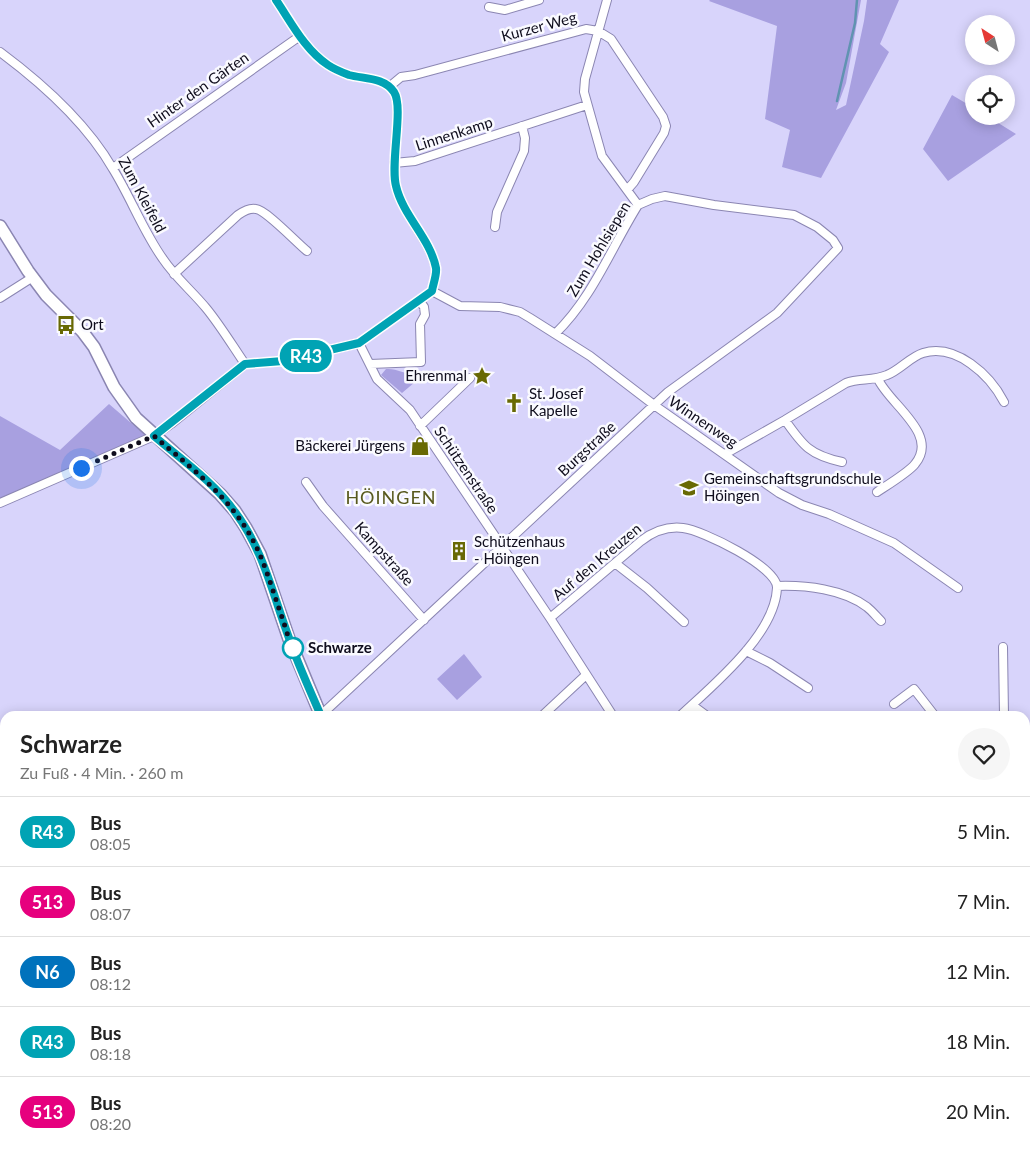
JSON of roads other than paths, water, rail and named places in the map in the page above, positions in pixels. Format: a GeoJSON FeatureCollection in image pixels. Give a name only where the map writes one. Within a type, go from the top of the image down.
{"type":"FeatureCollection","features":[{"type":"Feature","properties":{"kind":"main road"},"geometry":{"type":"LineString","coordinates":[[0,226],[33,277],[55,306],[88,338],[124,404],[154,436],[220,494],[235,511],[260,554],[289,639],[319,711]]}},
{"type":"Feature","properties":{"kind":"street"},"geometry":{"type":"LineString","coordinates":[[0,503],[154,436],[245,364],[283,361],[359,343],[432,291],[436,270],[429,250],[398,195],[395,184],[396,98],[389,86],[382,82],[349,75],[336,70],[317,56],[300,36],[276,0]]}},
{"type":"Feature","properties":{"kind":"street"},"geometry":{"type":"LineString","coordinates":[[488,7],[505,10],[539,0]]}},
{"type":"Feature","properties":{"kind":"street"},"geometry":{"type":"LineString","coordinates":[[607,0],[583,85],[602,156],[638,206]]}},
{"type":"Feature","properties":{"kind":"street","name":"Kurzer Weg"},"geometry":{"type":"LineString","coordinates":[[389,86],[400,77],[415,75],[586,29],[598,31],[611,39],[666,122],[664,133],[634,182],[627,190]]}},
{"type":"Feature","properties":{"kind":"street","name":"Hinter den Gärten"},"geometry":{"type":"LineString","coordinates":[[113,168],[300,36]]}},
{"type":"Feature","properties":{"kind":"street","name":"Zum Kleifeld"},"geometry":{"type":"LineString","coordinates":[[0,52],[36,79],[66,109],[98,146],[113,168],[150,241],[174,274],[206,307],[245,364]]}},
{"type":"Feature","properties":{"kind":"street","name":"Linnenkamp"},"geometry":{"type":"LineString","coordinates":[[394,163],[415,162],[587,105]]}},
{"type":"Feature","properties":{"kind":"street"},"geometry":{"type":"LineString","coordinates":[[495,227],[497,212],[524,151],[525,138],[522,126]]}},
{"type":"Feature","properties":{"kind":"street","name":"Zum Hohlsiepen"},"geometry":{"type":"LineString","coordinates":[[555,334],[571,319],[585,300],[638,206],[652,199],[665,196],[714,205],[794,215]]}},
{"type":"Feature","properties":{"kind":"street"},"geometry":{"type":"LineString","coordinates":[[174,274],[238,215],[250,209],[256,209],[265,213],[307,251]]}},
{"type":"Feature","properties":{"kind":"street","name":"Burgstraße"},"geometry":{"type":"LineString","coordinates":[[326,711],[668,392],[777,313],[838,248],[833,240],[817,227],[794,215]]}},
{"type":"Feature","properties":{"kind":"street"},"geometry":{"type":"LineString","coordinates":[[0,298],[33,277]]}},
{"type":"Feature","properties":{"kind":"street","name":"Winnenweg"},"geometry":{"type":"LineString","coordinates":[[432,291],[460,306],[500,307],[520,312],[590,356],[654,405],[790,499],[899,546],[958,588]]}},
{"type":"Feature","properties":{"kind":"street"},"geometry":{"type":"LineString","coordinates":[[370,364],[421,362],[420,324],[424,315],[424,307],[419,300]]}},
{"type":"Feature","properties":{"kind":"street","name":"Schützenstraße"},"geometry":{"type":"LineString","coordinates":[[359,343],[377,379],[410,410],[550,618],[610,711]]}},
{"type":"Feature","properties":{"kind":"street"},"geometry":{"type":"LineString","coordinates":[[725,454],[846,383],[853,380],[878,379],[891,374],[918,355],[930,352],[943,352],[960,358],[978,369],[996,388],[1004,402]]}},
{"type":"Feature","properties":{"kind":"street"},"geometry":{"type":"LineString","coordinates":[[420,426],[470,378]]}},
{"type":"Feature","properties":{"kind":"street"},"geometry":{"type":"LineString","coordinates":[[877,492],[915,464],[923,446],[920,432],[882,388],[878,379]]}},
{"type":"Feature","properties":{"kind":"street"},"geometry":{"type":"LineString","coordinates":[[785,420],[799,440],[809,450],[842,462]]}},
{"type":"Feature","properties":{"kind":"street","name":"Kampstraße"},"geometry":{"type":"LineString","coordinates":[[306,482],[323,506],[424,620]]}},
{"type":"Feature","properties":{"kind":"street","name":"Auf den Kreuzen"},"geometry":{"type":"LineString","coordinates":[[550,618],[641,541],[656,531],[670,528],[682,528],[707,535],[737,551],[769,574],[777,586]]}},
{"type":"Feature","properties":{"kind":"street"},"geometry":{"type":"LineString","coordinates":[[615,563],[647,588],[684,622]]}},
{"type":"Feature","properties":{"kind":"street"},"geometry":{"type":"LineString","coordinates":[[685,711],[746,651],[771,611],[777,586],[790,585],[820,589],[847,596],[866,607],[881,620]]}},
{"type":"Feature","properties":{"kind":"street"},"geometry":{"type":"LineString","coordinates":[[1003,647],[1004,711]]}},
{"type":"Feature","properties":{"kind":"street"},"geometry":{"type":"LineString","coordinates":[[746,651],[770,662],[808,688]]}},
{"type":"Feature","properties":{"kind":"street"},"geometry":{"type":"LineString","coordinates":[[547,711],[586,675]]}},
{"type":"Feature","properties":{"kind":"street"},"geometry":{"type":"LineString","coordinates":[[894,704],[914,689],[930,711]]}},
{"type":"Feature","properties":{"kind":"street"},"geometry":{"type":"LineString","coordinates":[[692,705],[700,711]]}},
{"type":"Feature","properties":{"kind":"waterway"},"geometry":{"type":"LineString","coordinates":[[837,101],[855,23],[857,0]]}},
{"type":"Feature","properties":{"kind":"place","name":"Ort"},"geometry":{"type":"Point","coordinates":[66,325]}},
{"type":"Feature","properties":{"kind":"place","name":"Ehrenmal"},"geometry":{"type":"Point","coordinates":[482,376]}},
{"type":"Feature","properties":{"kind":"place","name":"St. Josef Kapelle"},"geometry":{"type":"Point","coordinates":[514,403]}},
{"type":"Feature","properties":{"kind":"place","name":"Bäckerei Jürgens"},"geometry":{"type":"Point","coordinates":[420,446]}},
{"type":"Feature","properties":{"kind":"place","name":"Gemeinschaftsgrundschule Höingen"},"geometry":{"type":"Point","coordinates":[689,488]}},
{"type":"Feature","properties":{"kind":"place","name":"Schützenhaus - Höingen"},"geometry":{"type":"Point","coordinates":[459,551]}},
{"type":"Feature","properties":{"kind":"place","name":"Schwarze"},"geometry":{"type":"Point","coordinates":[293,648]}},
{"type":"Feature","properties":{"kind":"district","name":"HÖINGEN"},"geometry":{"type":"Point","coordinates":[391,498]}}]}
